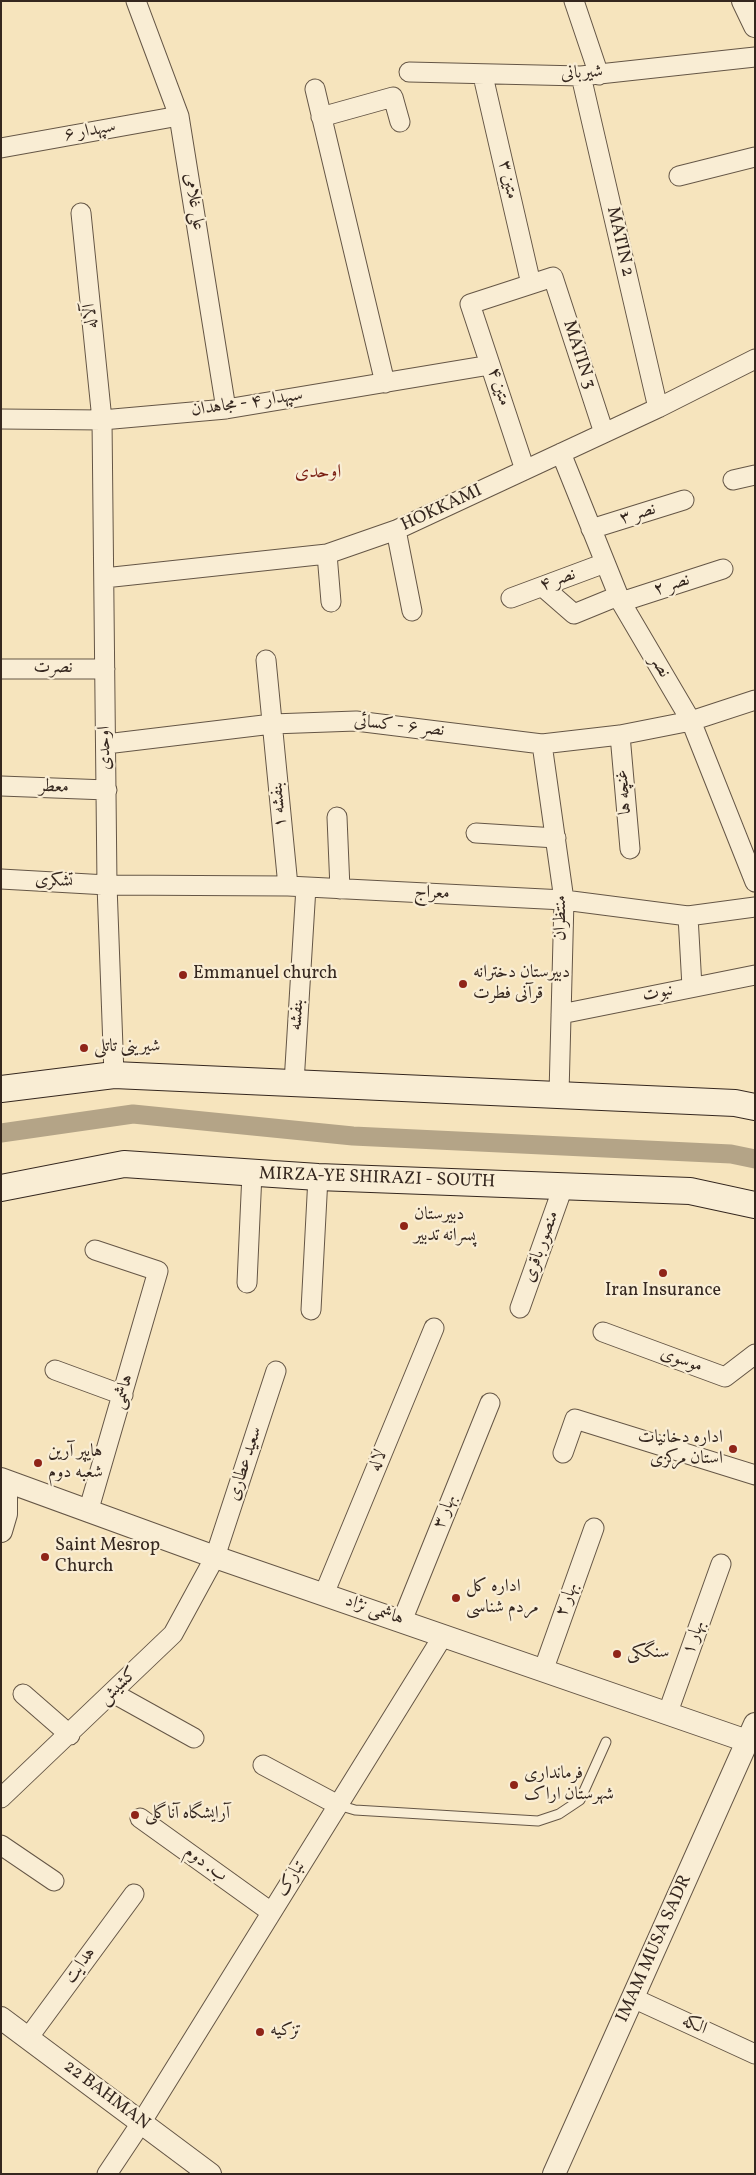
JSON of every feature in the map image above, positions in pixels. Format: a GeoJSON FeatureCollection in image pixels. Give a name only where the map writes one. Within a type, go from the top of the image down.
{"type":"FeatureCollection","features":[{"type":"Feature","properties":{"kind":"main road"},"geometry":{"type":"LineString","coordinates":[[1,1089],[114,1075],[559,1094],[735,1103],[755,1107]]}},
{"type":"Feature","properties":{"kind":"main road","name":"MIRZA-YE SHIRAZI - SOUTH"},"geometry":{"type":"LineString","coordinates":[[1,1188],[124,1164],[252,1174],[690,1191],[755,1206]]}},
{"type":"Feature","properties":{"kind":"street","name":"علی غلامی"},"geometry":{"type":"LineString","coordinates":[[136,1],[179,116],[226,409]]}},
{"type":"Feature","properties":{"kind":"street","name":"MATIN 2"},"geometry":{"type":"LineString","coordinates":[[574,1],[658,408]]}},
{"type":"Feature","properties":{"kind":"street"},"geometry":{"type":"LineString","coordinates":[[744,1],[755,26]]}},
{"type":"Feature","properties":{"kind":"street","name":"شیربانی"},"geometry":{"type":"LineString","coordinates":[[409,72],[483,76],[590,75],[755,57]]}},
{"type":"Feature","properties":{"kind":"street","name":"متین ۳"},"geometry":{"type":"LineString","coordinates":[[483,76],[532,284]]}},
{"type":"Feature","properties":{"kind":"street"},"geometry":{"type":"LineString","coordinates":[[315,90],[385,383]]}},
{"type":"Feature","properties":{"kind":"street"},"geometry":{"type":"LineString","coordinates":[[321,117],[393,97],[400,122]]}},
{"type":"Feature","properties":{"kind":"street","name":"سپهدار ۶"},"geometry":{"type":"LineString","coordinates":[[1,148],[179,116]]}},
{"type":"Feature","properties":{"kind":"street"},"geometry":{"type":"LineString","coordinates":[[679,176],[755,157]]}},
{"type":"Feature","properties":{"kind":"street","name":"آلاله"},"geometry":{"type":"LineString","coordinates":[[81,213],[102,420]]}},
{"type":"Feature","properties":{"kind":"street","name":"MATIN 3"},"geometry":{"type":"LineString","coordinates":[[532,284],[553,277],[604,433]]}},
{"type":"Feature","properties":{"kind":"street","name":"متین ۴"},"geometry":{"type":"LineString","coordinates":[[525,470],[470,304],[532,284]]}},
{"type":"Feature","properties":{"kind":"street","name":"HOKKAMI"},"geometry":{"type":"LineString","coordinates":[[104,578],[327,554],[396,530],[658,408],[755,359]]}},
{"type":"Feature","properties":{"kind":"street","name":"سپهدار ۴ - مجاهدان"},"geometry":{"type":"LineString","coordinates":[[1,419],[102,420],[226,409],[490,365]]}},
{"type":"Feature","properties":{"kind":"street","name":"اوحدی"},"geometry":{"type":"LineString","coordinates":[[102,420],[107,885],[114,1075]]}},
{"type":"Feature","properties":{"kind":"street","name":"نصر"},"geometry":{"type":"LineString","coordinates":[[561,453],[620,599],[691,721],[755,882]]}},
{"type":"Feature","properties":{"kind":"street"},"geometry":{"type":"LineString","coordinates":[[733,480],[755,475]]}},
{"type":"Feature","properties":{"kind":"street","name":"نصر ۳"},"geometry":{"type":"LineString","coordinates":[[591,529],[684,500]]}},
{"type":"Feature","properties":{"kind":"street"},"geometry":{"type":"LineString","coordinates":[[396,530],[412,611]]}},
{"type":"Feature","properties":{"kind":"street"},"geometry":{"type":"LineString","coordinates":[[327,554],[331,602]]}},
{"type":"Feature","properties":{"kind":"street","name":"نصر ۴"},"geometry":{"type":"LineString","coordinates":[[511,598],[605,564]]}},
{"type":"Feature","properties":{"kind":"street","name":"نصر ۲"},"geometry":{"type":"LineString","coordinates":[[543,587],[574,614],[723,569]]}},
{"type":"Feature","properties":{"kind":"street","name":"بنفشه ۱"},"geometry":{"type":"LineString","coordinates":[[266,660],[288,886]]}},
{"type":"Feature","properties":{"kind":"street","name":"نصرت"},"geometry":{"type":"LineString","coordinates":[[1,669],[105,669]]}},
{"type":"Feature","properties":{"kind":"street","name":"نصر ۶ - کسائی"},"geometry":{"type":"LineString","coordinates":[[106,744],[272,724],[356,721],[542,744],[620,736],[691,721],[755,700]]}},
{"type":"Feature","properties":{"kind":"street","name":"غنچه ها"},"geometry":{"type":"LineString","coordinates":[[620,736],[630,849]]}},
{"type":"Feature","properties":{"kind":"street","name":"منتظران"},"geometry":{"type":"LineString","coordinates":[[542,744],[564,900],[559,1094]]}},
{"type":"Feature","properties":{"kind":"street","name":"معطر"},"geometry":{"type":"LineString","coordinates":[[1,786],[106,790]]}},
{"type":"Feature","properties":{"kind":"street"},"geometry":{"type":"LineString","coordinates":[[337,817],[340,889]]}},
{"type":"Feature","properties":{"kind":"street"},"geometry":{"type":"LineString","coordinates":[[476,833],[556,838]]}},
{"type":"Feature","properties":{"kind":"street","name":"تشکری"},"geometry":{"type":"LineString","coordinates":[[1,879],[107,885]]}},
{"type":"Feature","properties":{"kind":"street","name":"معراج"},"geometry":{"type":"LineString","coordinates":[[107,885],[288,886],[564,900],[688,916],[755,907]]}},
{"type":"Feature","properties":{"kind":"street","name":"بنفشه"},"geometry":{"type":"LineString","coordinates":[[294,1083],[306,887]]}},
{"type":"Feature","properties":{"kind":"street"},"geometry":{"type":"LineString","coordinates":[[688,916],[692,987]]}},
{"type":"Feature","properties":{"kind":"street","name":"نبوت"},"geometry":{"type":"LineString","coordinates":[[561,1014],[755,974]]}},
{"type":"Feature","properties":{"kind":"street"},"geometry":{"type":"LineString","coordinates":[[247,1284],[252,1174]]}},
{"type":"Feature","properties":{"kind":"street"},"geometry":{"type":"LineString","coordinates":[[311,1310],[318,1177]]}},
{"type":"Feature","properties":{"kind":"street","name":"منصور باقری"},"geometry":{"type":"LineString","coordinates":[[520,1308],[563,1187]]}},
{"type":"Feature","properties":{"kind":"street","name":"هاشمی"},"geometry":{"type":"LineString","coordinates":[[88,1512],[158,1271],[94,1250]]}},
{"type":"Feature","properties":{"kind":"street","name":"لاله"},"geometry":{"type":"LineString","coordinates":[[324,1594],[434,1328]]}},
{"type":"Feature","properties":{"kind":"street","name":"موسوی"},"geometry":{"type":"LineString","coordinates":[[603,1332],[725,1377],[755,1354]]}},
{"type":"Feature","properties":{"kind":"street"},"geometry":{"type":"LineString","coordinates":[[55,1370],[123,1395]]}},
{"type":"Feature","properties":{"kind":"street","name":"سعید عطاری"},"geometry":{"type":"LineString","coordinates":[[215,1558],[276,1371]]}},
{"type":"Feature","properties":{"kind":"street","name":"بهار ۳"},"geometry":{"type":"LineString","coordinates":[[402,1621],[490,1403]]}},
{"type":"Feature","properties":{"kind":"street"},"geometry":{"type":"LineString","coordinates":[[563,1453],[575,1419],[755,1475]]}},
{"type":"Feature","properties":{"kind":"street"},"geometry":{"type":"LineString","coordinates":[[1,1530],[6,1514],[4,1480]]}},
{"type":"Feature","properties":{"kind":"street","name":"هاشمی نژاد"},"geometry":{"type":"LineString","coordinates":[[4,1480],[215,1558],[324,1594],[542,1671],[668,1712],[752,1736]]}},
{"type":"Feature","properties":{"kind":"street","name":"بهار ۲"},"geometry":{"type":"LineString","coordinates":[[542,1671],[594,1528]]}},
{"type":"Feature","properties":{"kind":"street","name":"کشیش"},"geometry":{"type":"LineString","coordinates":[[1,1798],[70,1735],[173,1634],[215,1558]]}},
{"type":"Feature","properties":{"kind":"street","name":"بهار ۱"},"geometry":{"type":"LineString","coordinates":[[668,1712],[721,1564]]}},
{"type":"Feature","properties":{"kind":"street","name":"تبارک"},"geometry":{"type":"LineString","coordinates":[[107,2174],[141,2123],[443,1636]]}},
{"type":"Feature","properties":{"kind":"street"},"geometry":{"type":"LineString","coordinates":[[113,1692],[194,1738]]}},
{"type":"Feature","properties":{"kind":"street"},"geometry":{"type":"LineString","coordinates":[[23,1694],[70,1735]]}},
{"type":"Feature","properties":{"kind":"street","name":"IMAM MUSA SADR"},"geometry":{"type":"LineString","coordinates":[[554,2174],[752,1736]]}},
{"type":"Feature","properties":{"kind":"street"},"geometry":{"type":"LineString","coordinates":[[263,1765],[338,1805]]}},
{"type":"Feature","properties":{"kind":"street","name":"ب. دوم"},"geometry":{"type":"LineString","coordinates":[[140,1818],[271,1912]]}},
{"type":"Feature","properties":{"kind":"street"},"geometry":{"type":"LineString","coordinates":[[1,1845],[54,1881]]}},
{"type":"Feature","properties":{"kind":"street","name":"هدایت"},"geometry":{"type":"LineString","coordinates":[[28,2038],[134,1894]]}},
{"type":"Feature","properties":{"kind":"street","name":"الکه"},"geometry":{"type":"LineString","coordinates":[[633,1998],[755,2054]]}},
{"type":"Feature","properties":{"kind":"street","name":"22 BAHMAN"},"geometry":{"type":"LineString","coordinates":[[1,2018],[210,2174]]}},
{"type":"Feature","properties":{"kind":"lane"},"geometry":{"type":"LineString","coordinates":[[338,1805],[355,1810],[538,1821],[559,1814],[580,1800],[606,1742]]}},
{"type":"Feature","properties":{"kind":"waterway"},"geometry":{"type":"LineString","coordinates":[[1,1133],[133,1114],[353,1136],[731,1154],[755,1159]]}},
{"type":"Feature","properties":{"kind":"place","name":"Emmanuel church"},"geometry":{"type":"Point","coordinates":[183,975]}},
{"type":"Feature","properties":{"kind":"place","name":"دبیرستان دخترانه قرآنی فطرت"},"geometry":{"type":"Point","coordinates":[463,984]}},
{"type":"Feature","properties":{"kind":"place","name":"شیرینی تاتلی"},"geometry":{"type":"Point","coordinates":[84,1048]}},
{"type":"Feature","properties":{"kind":"place","name":"دبیرستان پسرانه تدبیر"},"geometry":{"type":"Point","coordinates":[404,1226]}},
{"type":"Feature","properties":{"kind":"place","name":"Iran Insurance"},"geometry":{"type":"Point","coordinates":[663,1273]}},
{"type":"Feature","properties":{"kind":"place","name":"اداره دخانیات استان مرکزی"},"geometry":{"type":"Point","coordinates":[733,1449]}},
{"type":"Feature","properties":{"kind":"place","name":"هایپر آرین شعبه دوم"},"geometry":{"type":"Point","coordinates":[38,1463]}},
{"type":"Feature","properties":{"kind":"place","name":"Saint Mesrop Church"},"geometry":{"type":"Point","coordinates":[45,1557]}},
{"type":"Feature","properties":{"kind":"place","name":"اداره کل مردم شناسی"},"geometry":{"type":"Point","coordinates":[456,1598]}},
{"type":"Feature","properties":{"kind":"place","name":"سنگکی"},"geometry":{"type":"Point","coordinates":[617,1654]}},
{"type":"Feature","properties":{"kind":"place","name":"فرمانداری شهرستان اراک"},"geometry":{"type":"Point","coordinates":[514,1785]}},
{"type":"Feature","properties":{"kind":"place","name":"آرایشگاه آناگلی"},"geometry":{"type":"Point","coordinates":[135,1815]}},
{"type":"Feature","properties":{"kind":"place","name":"تزکیه"},"geometry":{"type":"Point","coordinates":[260,2032]}},
{"type":"Feature","properties":{"kind":"district","name":"اوحدی"},"geometry":{"type":"Point","coordinates":[318,474]}}]}
